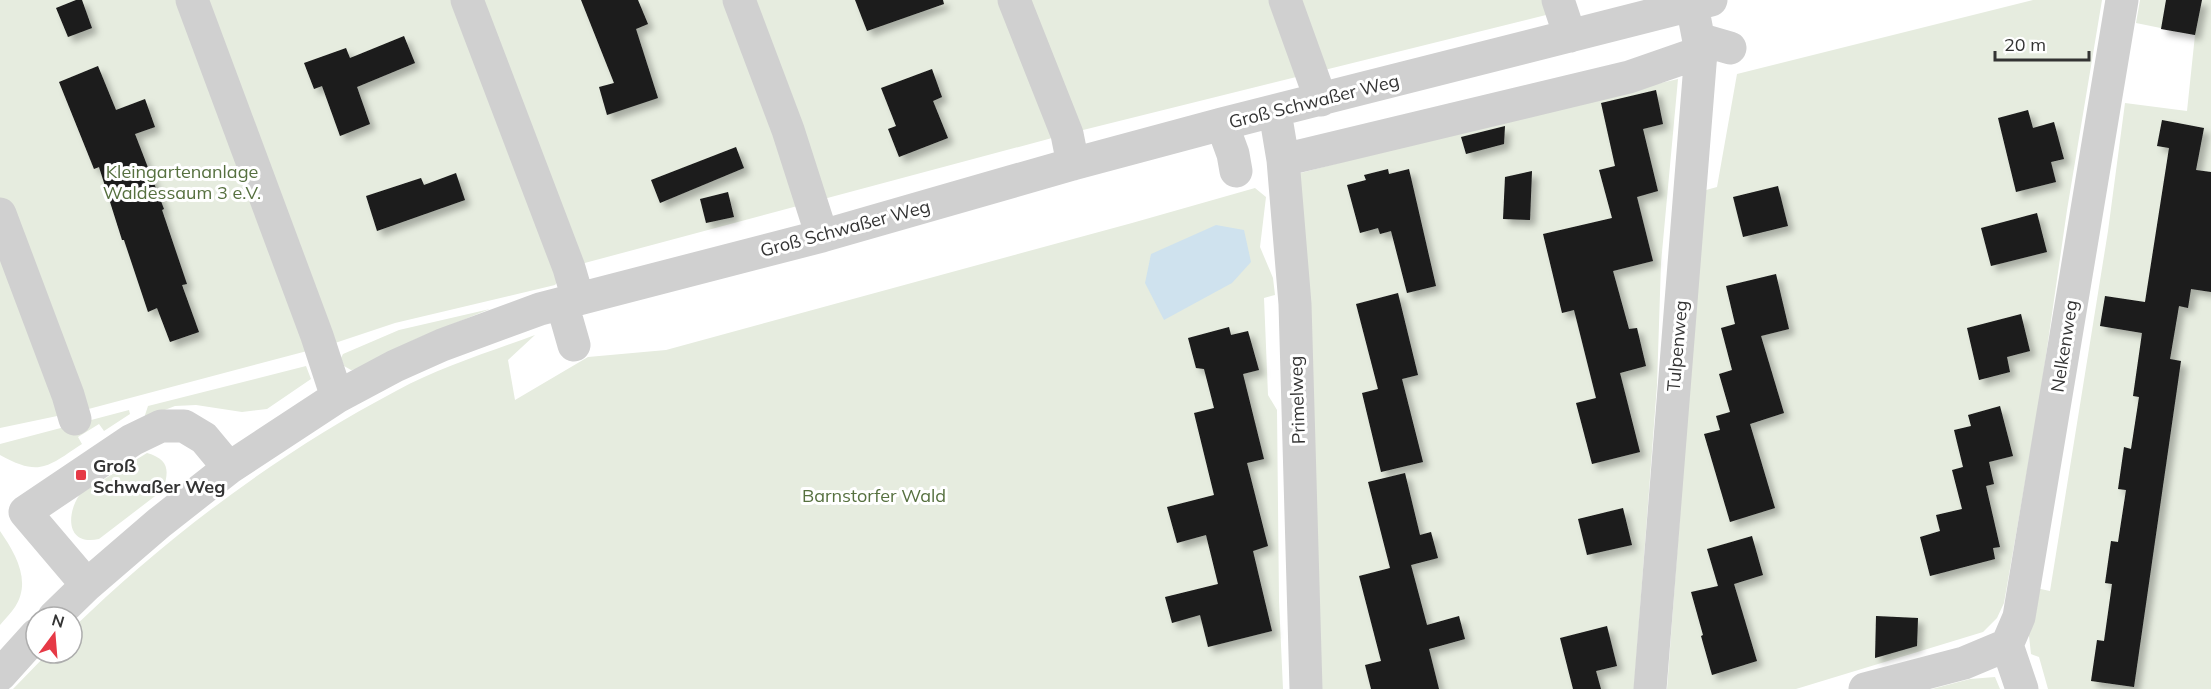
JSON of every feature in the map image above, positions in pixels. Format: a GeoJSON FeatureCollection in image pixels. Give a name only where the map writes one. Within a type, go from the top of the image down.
{"type":"FeatureCollection","features":[{"type":"Feature","properties":{"kind":"street"},"geometry":{"type":"LineString","coordinates":[[192,0],[317,336],[337,397]]}},
{"type":"Feature","properties":{"kind":"street"},"geometry":{"type":"LineString","coordinates":[[467,0],[569,268],[574,345]]}},
{"type":"Feature","properties":{"kind":"street"},"geometry":{"type":"LineString","coordinates":[[739,0],[788,130],[822,236]]}},
{"type":"Feature","properties":{"kind":"street"},"geometry":{"type":"LineString","coordinates":[[1014,0],[1067,134],[1073,164]]}},
{"type":"Feature","properties":{"kind":"street"},"geometry":{"type":"LineString","coordinates":[[1285,0],[1321,100]]}},
{"type":"Feature","properties":{"kind":"street"},"geometry":{"type":"LineString","coordinates":[[1558,0],[1570,36]]}},
{"type":"Feature","properties":{"kind":"street","name":"Nelkenweg"},"geometry":{"type":"LineString","coordinates":[[2007,645],[2019,617],[2122,0]]}},
{"type":"Feature","properties":{"kind":"street","name":"Groß Schwaßer Weg"},"geometry":{"type":"LineString","coordinates":[[66,605],[159,523],[229,468],[337,397],[395,366],[442,345],[540,309],[822,236],[1222,124],[1701,2]]}},
{"type":"Feature","properties":{"kind":"street","name":"Tulpenweg"},"geometry":{"type":"LineString","coordinates":[[1650,689],[1710,46],[1701,2]]}},
{"type":"Feature","properties":{"kind":"street"},"geometry":{"type":"LineString","coordinates":[[1283,160],[1629,77],[1710,46]]}},
{"type":"Feature","properties":{"kind":"street","name":"Primelweg"},"geometry":{"type":"LineString","coordinates":[[1275,112],[1283,160],[1294,304],[1306,689]]}},
{"type":"Feature","properties":{"kind":"street"},"geometry":{"type":"LineString","coordinates":[[1222,124],[1233,154],[1236,171]]}},
{"type":"Feature","properties":{"kind":"street"},"geometry":{"type":"LineString","coordinates":[[0,214],[75,419]]}},
{"type":"Feature","properties":{"kind":"street"},"geometry":{"type":"LineString","coordinates":[[87,585],[25,512],[132,440],[161,426],[184,426],[204,438],[229,468]]}},
{"type":"Feature","properties":{"kind":"street"},"geometry":{"type":"LineString","coordinates":[[1865,689],[1964,663],[2007,645],[2022,689]]}},
{"type":"Feature","properties":{"kind":"street"},"geometry":{"type":"LineString","coordinates":[[0,675],[24,648]]}},
{"type":"Feature","properties":{"kind":"green space","name":"Kleingartenanlage Waldessaum 3 e.V."},"geometry":{"type":"Polygon","coordinates":[[[0,0],[1567,0],[1562,11],[1067,134],[566,268],[563,276],[555,285],[395,323],[326,346],[81,411],[0,428],[0,0]]]}},
{"type":"Feature","properties":{"kind":"green space"},"geometry":{"type":"Polygon","coordinates":[[[2033,0],[2102,0],[2067,210],[2040,397],[2004,603],[1997,618],[1983,632],[1796,689],[1667,689],[1706,190],[1717,187],[1737,74],[2033,0]]]}},
{"type":"Feature","properties":{"kind":"green space"},"geometry":{"type":"Polygon","coordinates":[[[2140,0],[2211,0],[2211,689],[2048,689],[2039,657],[2031,654],[2028,627],[2036,588],[2050,591],[2108,231],[2125,103],[2187,111],[2195,35],[2136,23],[2140,0]]]}},
{"type":"Feature","properties":{"kind":"green space"},"geometry":{"type":"Polygon","coordinates":[[[1678,79],[1661,263],[1657,385],[1634,689],[1319,689],[1293,175],[1506,119],[1678,79]]]}},
{"type":"Feature","properties":{"kind":"green space","name":"Barnstorfer Wald"},"geometry":{"type":"Polygon","coordinates":[[[1255,188],[1266,197],[1260,247],[1273,278],[1275,295],[1264,298],[1268,395],[1277,410],[1279,601],[1283,689],[13,689],[36,665],[84,665],[84,618],[147,561],[226,498],[352,415],[413,382],[447,367],[535,335],[508,360],[515,400],[588,357],[666,350],[1255,188]]]}},
{"type":"Feature","properties":{"kind":"green space"},"geometry":{"type":"Polygon","coordinates":[[[490,309],[416,339],[359,369],[351,370],[344,366],[341,358],[343,354],[399,330],[490,309]]]}},
{"type":"Feature","properties":{"kind":"green space"},"geometry":{"type":"Polygon","coordinates":[[[306,366],[311,379],[267,409],[242,412],[196,405],[175,406],[144,418],[148,406],[306,366]]]}},
{"type":"Feature","properties":{"kind":"green space"},"geometry":{"type":"Polygon","coordinates":[[[129,410],[130,414],[104,431],[99,424],[78,437],[82,444],[60,459],[43,466],[25,466],[0,455],[0,444],[129,410]]]}},
{"type":"Feature","properties":{"kind":"green space"},"geometry":{"type":"Polygon","coordinates":[[[147,453],[159,458],[166,466],[163,490],[99,539],[80,538],[72,527],[71,519],[72,510],[80,494],[147,453]]]}},
{"type":"Feature","properties":{"kind":"green space"},"geometry":{"type":"Polygon","coordinates":[[[0,531],[20,568],[22,587],[15,607],[0,625],[0,531]]]}},
{"type":"Feature","properties":{"kind":"green space"},"geometry":{"type":"Polygon","coordinates":[[[1995,677],[2000,689],[1932,689],[1970,679],[1995,677]]]}},
{"type":"Feature","properties":{"kind":"water"},"geometry":{"type":"Polygon","coordinates":[[[1216,225],[1244,230],[1251,262],[1232,283],[1164,320],[1145,283],[1151,254],[1216,225]]]}},
{"type":"Feature","properties":{"kind":"building"},"geometry":{"type":"Polygon","coordinates":[[[82,0],[92,28],[68,37],[56,8],[82,0]]]}},
{"type":"Feature","properties":{"kind":"building"},"geometry":{"type":"Polygon","coordinates":[[[581,0],[638,0],[648,24],[636,29],[658,98],[607,115],[599,87],[614,83],[581,0]]]}},
{"type":"Feature","properties":{"kind":"building"},"geometry":{"type":"Polygon","coordinates":[[[855,0],[943,0],[944,4],[867,31],[855,0]]]}},
{"type":"Feature","properties":{"kind":"building"},"geometry":{"type":"Polygon","coordinates":[[[2166,0],[2202,0],[2195,35],[2161,29],[2166,0]]]}},
{"type":"Feature","properties":{"kind":"building"},"geometry":{"type":"Polygon","coordinates":[[[404,36],[415,63],[357,87],[370,124],[340,136],[322,86],[314,89],[304,63],[346,48],[350,58],[404,36]]]}},
{"type":"Feature","properties":{"kind":"building"},"geometry":{"type":"Polygon","coordinates":[[[98,66],[116,110],[145,99],[155,127],[135,134],[164,209],[162,210],[187,284],[182,285],[199,332],[170,342],[157,308],[148,312],[99,167],[94,169],[59,82],[98,66]]]}},
{"type":"Feature","properties":{"kind":"building"},"geometry":{"type":"Polygon","coordinates":[[[932,69],[942,97],[933,101],[948,138],[899,157],[888,129],[896,126],[881,88],[932,69]]]}},
{"type":"Feature","properties":{"kind":"building"},"geometry":{"type":"Polygon","coordinates":[[[1656,90],[1663,124],[1643,129],[1658,191],[1637,197],[1653,261],[1613,271],[1629,329],[1637,328],[1646,366],[1620,373],[1640,452],[1592,464],[1576,403],[1596,398],[1574,310],[1562,313],[1543,234],[1612,218],[1599,170],[1615,166],[1601,103],[1656,90]]]}},
{"type":"Feature","properties":{"kind":"building"},"geometry":{"type":"Polygon","coordinates":[[[2028,110],[2033,128],[2054,122],[2064,159],[2051,162],[2056,182],[2016,192],[1998,118],[2028,110]]]}},
{"type":"Feature","properties":{"kind":"building"},"geometry":{"type":"Polygon","coordinates":[[[2162,120],[2204,128],[2196,170],[2211,172],[2211,292],[2191,289],[2188,308],[2179,306],[2170,359],[2181,361],[2134,687],[2091,681],[2097,640],[2104,641],[2112,584],[2105,583],[2111,541],[2118,542],[2126,490],[2118,489],[2124,447],[2131,449],[2139,397],[2133,396],[2142,333],[2100,326],[2105,296],[2145,302],[2169,148],[2157,146],[2162,120]]]}},
{"type":"Feature","properties":{"kind":"building"},"geometry":{"type":"Polygon","coordinates":[[[1505,126],[1504,144],[1466,154],[1461,137],[1505,126]]]}},
{"type":"Feature","properties":{"kind":"building"},"geometry":{"type":"Polygon","coordinates":[[[736,147],[744,168],[660,203],[651,180],[736,147]]]}},
{"type":"Feature","properties":{"kind":"building"},"geometry":{"type":"Polygon","coordinates":[[[1388,169],[1389,174],[1409,169],[1436,286],[1407,293],[1391,231],[1380,234],[1378,228],[1360,233],[1347,185],[1366,180],[1364,175],[1388,169]]]}},
{"type":"Feature","properties":{"kind":"building"},"geometry":{"type":"Polygon","coordinates":[[[1532,171],[1530,220],[1503,219],[1505,177],[1532,171]]]}},
{"type":"Feature","properties":{"kind":"building"},"geometry":{"type":"Polygon","coordinates":[[[456,173],[465,200],[377,231],[366,196],[421,178],[424,185],[456,173]]]}},
{"type":"Feature","properties":{"kind":"building"},"geometry":{"type":"Polygon","coordinates":[[[1778,186],[1788,226],[1743,237],[1733,197],[1778,186]]]}},
{"type":"Feature","properties":{"kind":"building"},"geometry":{"type":"Polygon","coordinates":[[[728,192],[734,217],[706,223],[700,199],[728,192]]]}},
{"type":"Feature","properties":{"kind":"building"},"geometry":{"type":"Polygon","coordinates":[[[2037,213],[2047,252],[1991,266],[1981,228],[2037,213]]]}},
{"type":"Feature","properties":{"kind":"building"},"geometry":{"type":"Polygon","coordinates":[[[1776,274],[1789,329],[1761,336],[1784,413],[1750,424],[1775,508],[1730,522],[1704,434],[1720,430],[1716,416],[1730,412],[1719,374],[1732,370],[1721,328],[1735,324],[1726,286],[1776,274]]]}},
{"type":"Feature","properties":{"kind":"building"},"geometry":{"type":"Polygon","coordinates":[[[1398,293],[1418,375],[1402,379],[1423,462],[1381,472],[1362,393],[1378,389],[1356,304],[1398,293]]]}},
{"type":"Feature","properties":{"kind":"building"},"geometry":{"type":"Polygon","coordinates":[[[2021,314],[2030,351],[2007,357],[2010,372],[1979,380],[1967,328],[2021,314]]]}},
{"type":"Feature","properties":{"kind":"building"},"geometry":{"type":"Polygon","coordinates":[[[1229,327],[1231,335],[1248,331],[1259,370],[1243,374],[1264,459],[1247,463],[1268,546],[1253,551],[1272,631],[1208,647],[1200,615],[1172,623],[1165,597],[1218,584],[1206,535],[1177,543],[1167,507],[1214,495],[1194,413],[1214,408],[1204,369],[1196,368],[1188,338],[1229,327]]]}},
{"type":"Feature","properties":{"kind":"building"},"geometry":{"type":"Polygon","coordinates":[[[2000,406],[2013,456],[1989,462],[1994,484],[1986,486],[2000,547],[1993,548],[1995,559],[1930,576],[1920,537],[1940,531],[1936,515],[1962,509],[1952,470],[1963,467],[1954,430],[1971,426],[1968,415],[2000,406]]]}},
{"type":"Feature","properties":{"kind":"building"},"geometry":{"type":"Polygon","coordinates":[[[1405,473],[1420,535],[1431,532],[1438,558],[1411,565],[1427,625],[1459,616],[1465,639],[1429,649],[1439,689],[1371,689],[1365,665],[1381,661],[1359,576],[1390,568],[1368,482],[1405,473]]]}},
{"type":"Feature","properties":{"kind":"building"},"geometry":{"type":"Polygon","coordinates":[[[1623,508],[1632,545],[1587,555],[1578,519],[1623,508]]]}},
{"type":"Feature","properties":{"kind":"building"},"geometry":{"type":"Polygon","coordinates":[[[1752,536],[1763,575],[1734,584],[1757,661],[1712,675],[1691,592],[1718,586],[1707,549],[1752,536]]]}},
{"type":"Feature","properties":{"kind":"building"},"geometry":{"type":"Polygon","coordinates":[[[1876,616],[1918,618],[1917,646],[1875,658],[1876,616]]]}},
{"type":"Feature","properties":{"kind":"building"},"geometry":{"type":"Polygon","coordinates":[[[1607,626],[1617,666],[1596,671],[1601,689],[1573,689],[1560,638],[1607,626]]]}},
{"type":"Feature","properties":{"kind":"place","name":"Groß Schwaßer Weg"},"geometry":{"type":"Point","coordinates":[81,475]}}]}
